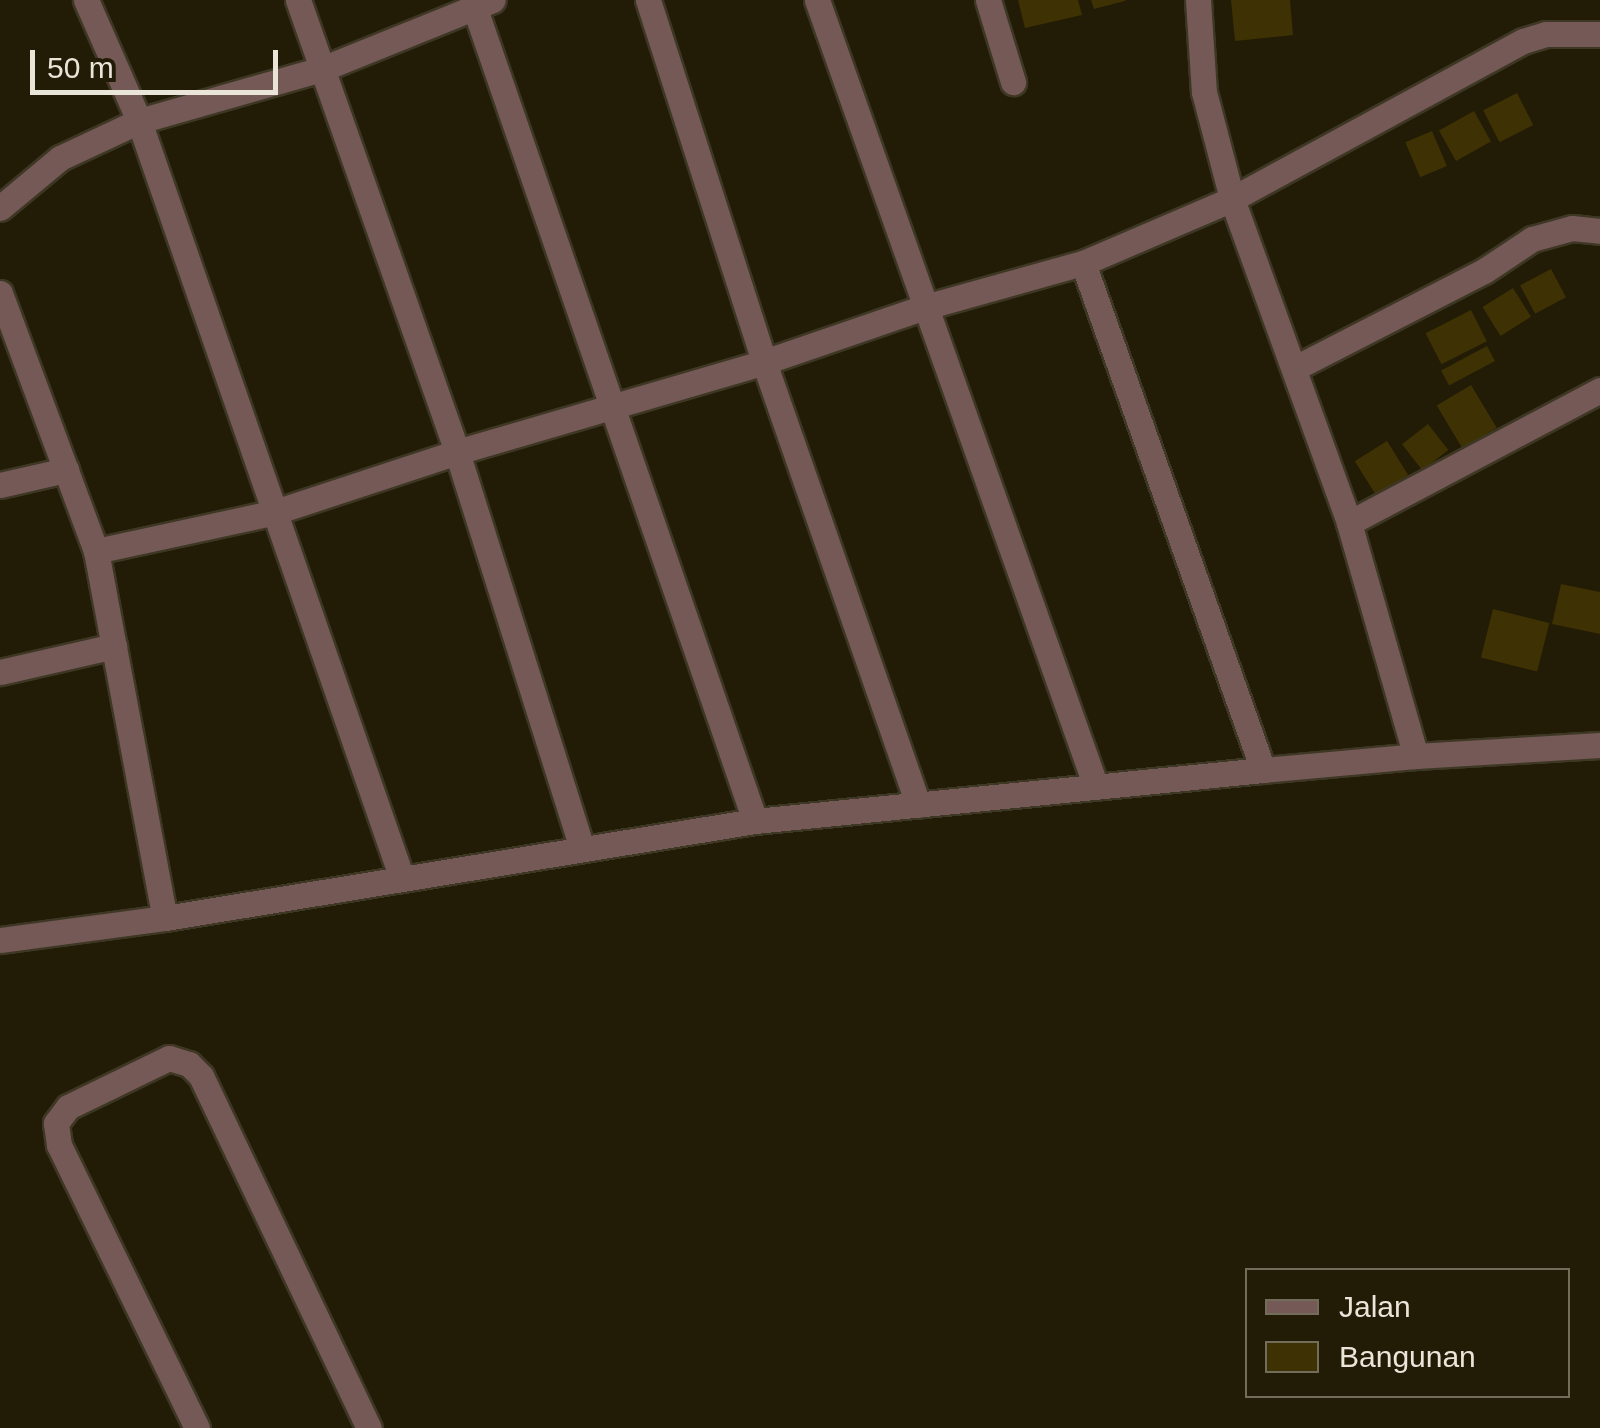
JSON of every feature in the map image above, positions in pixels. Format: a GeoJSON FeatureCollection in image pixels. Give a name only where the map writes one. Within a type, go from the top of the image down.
{"type":"FeatureCollection","features":[{"type":"Feature","properties":{"kind":"street"},"geometry":{"type":"LineString","coordinates":[[86,0],[139,121],[402,879]]}},
{"type":"Feature","properties":{"kind":"street"},"geometry":{"type":"LineString","coordinates":[[298,0],[457,452],[582,849]]}},
{"type":"Feature","properties":{"kind":"street"},"geometry":{"type":"LineString","coordinates":[[648,0],[764,362],[918,804]]}},
{"type":"Feature","properties":{"kind":"street"},"geometry":{"type":"LineString","coordinates":[[817,0],[1096,786]]}},
{"type":"Feature","properties":{"kind":"street"},"geometry":{"type":"LineString","coordinates":[[988,0],[1014,82]]}},
{"type":"Feature","properties":{"kind":"street"},"geometry":{"type":"LineString","coordinates":[[1198,0],[1204,92],[1232,200],[1349,524],[1416,756]]}},
{"type":"Feature","properties":{"kind":"street"},"geometry":{"type":"LineString","coordinates":[[0,208],[60,158],[139,121],[322,69],[480,2],[755,821]]}},
{"type":"Feature","properties":{"kind":"street"},"geometry":{"type":"LineString","coordinates":[[96,551],[272,513],[457,452],[764,362],[925,307],[1082,263],[1232,200],[1523,41],[1546,34],[1600,34]]}},
{"type":"Feature","properties":{"kind":"street"},"geometry":{"type":"LineString","coordinates":[[1294,368],[1484,271],[1532,239],[1572,228],[1600,231]]}},
{"type":"Feature","properties":{"kind":"street"},"geometry":{"type":"LineString","coordinates":[[1082,263],[1263,770]]}},
{"type":"Feature","properties":{"kind":"street"},"geometry":{"type":"LineString","coordinates":[[0,294],[96,551],[166,918]]}},
{"type":"Feature","properties":{"kind":"street"},"geometry":{"type":"LineString","coordinates":[[1349,524],[1600,390]]}},
{"type":"Feature","properties":{"kind":"street"},"geometry":{"type":"LineString","coordinates":[[0,485],[66,470]]}},
{"type":"Feature","properties":{"kind":"street"},"geometry":{"type":"LineString","coordinates":[[0,672],[114,646]]}},
{"type":"Feature","properties":{"kind":"street"},"geometry":{"type":"LineString","coordinates":[[0,940],[166,918],[755,821],[1416,756],[1600,744]]}},
{"type":"Feature","properties":{"kind":"street"},"geometry":{"type":"LineString","coordinates":[[197,1428],[60,1145],[56,1123],[68,1107],[169,1058],[189,1064],[201,1076],[369,1428]]}},
{"type":"Feature","properties":{"kind":"building"},"geometry":{"type":"Polygon","coordinates":[[[1018,0],[1078,0],[1082,15],[1025,28],[1018,0]]]}},
{"type":"Feature","properties":{"kind":"building"},"geometry":{"type":"Polygon","coordinates":[[[1091,0],[1125,0],[1125,1],[1094,9],[1091,0]]]}},
{"type":"Feature","properties":{"kind":"building"},"geometry":{"type":"Polygon","coordinates":[[[1231,0],[1290,0],[1293,35],[1235,41],[1231,0]]]}},
{"type":"Feature","properties":{"kind":"building"},"geometry":{"type":"Polygon","coordinates":[[[1517,93],[1533,125],[1499,142],[1483,110],[1517,93]]]}},
{"type":"Feature","properties":{"kind":"building"},"geometry":{"type":"Polygon","coordinates":[[[1474,111],[1491,142],[1456,161],[1439,130],[1474,111]]]}},
{"type":"Feature","properties":{"kind":"building"},"geometry":{"type":"Polygon","coordinates":[[[1432,131],[1447,166],[1420,177],[1405,142],[1432,131]]]}},
{"type":"Feature","properties":{"kind":"building"},"geometry":{"type":"Polygon","coordinates":[[[1551,269],[1566,297],[1535,314],[1520,285],[1551,269]]]}},
{"type":"Feature","properties":{"kind":"building"},"geometry":{"type":"Polygon","coordinates":[[[1513,288],[1531,317],[1500,336],[1482,307],[1513,288]]]}},
{"type":"Feature","properties":{"kind":"building"},"geometry":{"type":"Polygon","coordinates":[[[1471,310],[1487,341],[1441,364],[1426,333],[1471,310]]]}},
{"type":"Feature","properties":{"kind":"building"},"geometry":{"type":"Polygon","coordinates":[[[1487,346],[1495,361],[1449,385],[1441,370],[1487,346]]]}},
{"type":"Feature","properties":{"kind":"building"},"geometry":{"type":"Polygon","coordinates":[[[1471,385],[1497,428],[1462,448],[1437,406],[1471,385]]]}},
{"type":"Feature","properties":{"kind":"building"},"geometry":{"type":"Polygon","coordinates":[[[1428,424],[1448,450],[1422,470],[1402,444],[1428,424]]]}},
{"type":"Feature","properties":{"kind":"building"},"geometry":{"type":"Polygon","coordinates":[[[1387,441],[1408,475],[1376,495],[1355,461],[1387,441]]]}},
{"type":"Feature","properties":{"kind":"building"},"geometry":{"type":"Polygon","coordinates":[[[1561,584],[1600,592],[1600,634],[1552,624],[1561,584]]]}},
{"type":"Feature","properties":{"kind":"building"},"geometry":{"type":"Polygon","coordinates":[[[1493,609],[1549,623],[1537,672],[1481,658],[1493,609]]]}}]}
